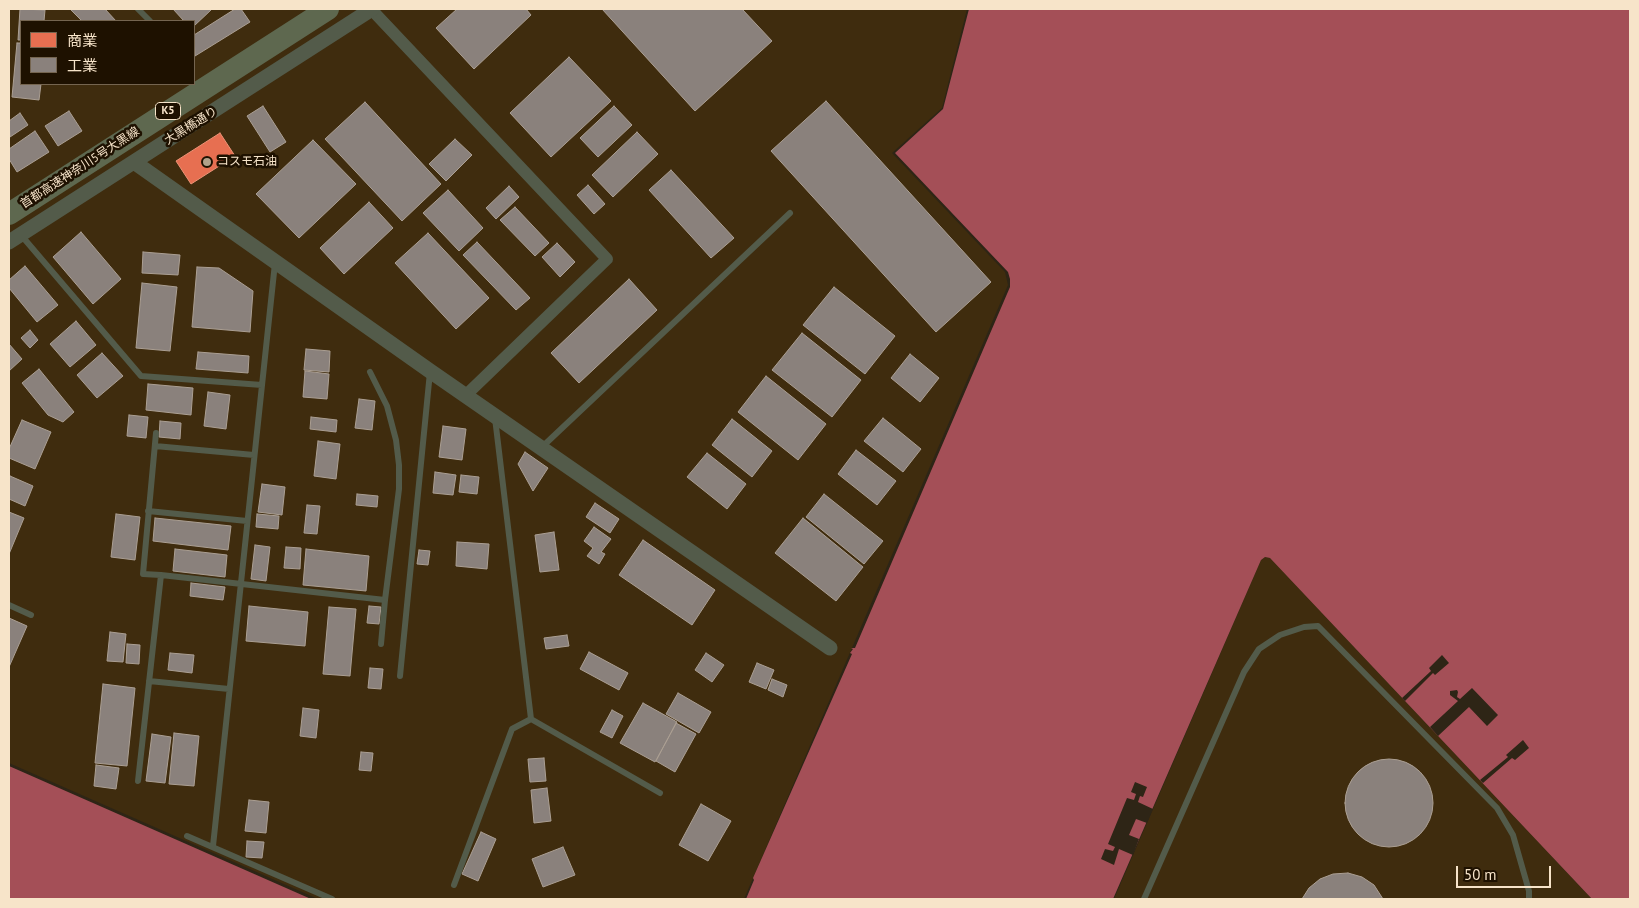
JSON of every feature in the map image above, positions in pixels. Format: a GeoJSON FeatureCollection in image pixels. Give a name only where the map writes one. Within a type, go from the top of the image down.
{"type":"FeatureCollection","features":[{"type":"Feature","properties":{"kind":"highway","name":"首都高速神奈川5号大黒線"},"geometry":{"type":"LineString","coordinates":[[9,206],[316,9]]}},
{"type":"Feature","properties":{"kind":"highway","name":"首都高速神奈川5号大黒線"},"geometry":{"type":"LineString","coordinates":[[9,214],[328,9]]}},
{"type":"Feature","properties":{"kind":"street","name":"大黒橋通り"},"geometry":{"type":"LineString","coordinates":[[13,234],[134,162],[339,9]]}},
{"type":"Feature","properties":{"kind":"street","name":"大黒橋通り"},"geometry":{"type":"LineString","coordinates":[[13,234],[118,152],[208,105],[372,9]]}},
{"type":"Feature","properties":{"kind":"street"},"geometry":{"type":"LineString","coordinates":[[372,9],[607,259],[466,395]]}},
{"type":"Feature","properties":{"kind":"street"},"geometry":{"type":"LineString","coordinates":[[134,162],[430,371],[830,648]]}},
{"type":"Feature","properties":{"kind":"lane"},"geometry":{"type":"LineString","coordinates":[[138,9],[149,20]]}},
{"type":"Feature","properties":{"kind":"lane"},"geometry":{"type":"LineString","coordinates":[[195,85],[208,105]]}},
{"type":"Feature","properties":{"kind":"lane"},"geometry":{"type":"LineString","coordinates":[[542,447],[790,213]]}},
{"type":"Feature","properties":{"kind":"lane"},"geometry":{"type":"LineString","coordinates":[[13,234],[141,376],[262,385]]}},
{"type":"Feature","properties":{"kind":"lane"},"geometry":{"type":"LineString","coordinates":[[213,846],[275,262]]}},
{"type":"Feature","properties":{"kind":"lane"},"geometry":{"type":"LineString","coordinates":[[400,676],[430,371]]}},
{"type":"Feature","properties":{"kind":"lane"},"geometry":{"type":"LineString","coordinates":[[370,372],[387,406],[396,440],[399,465],[399,488],[385,600],[382,644]]}},
{"type":"Feature","properties":{"kind":"lane"},"geometry":{"type":"LineString","coordinates":[[495,415],[531,719]]}},
{"type":"Feature","properties":{"kind":"lane"},"geometry":{"type":"LineString","coordinates":[[156,433],[142,574],[385,600]]}},
{"type":"Feature","properties":{"kind":"lane"},"geometry":{"type":"LineString","coordinates":[[155,446],[254,455]]}},
{"type":"Feature","properties":{"kind":"lane"},"geometry":{"type":"LineString","coordinates":[[148,511],[247,521]]}},
{"type":"Feature","properties":{"kind":"lane"},"geometry":{"type":"LineString","coordinates":[[138,781],[161,576]]}},
{"type":"Feature","properties":{"kind":"lane"},"geometry":{"type":"LineString","coordinates":[[9,605],[31,615]]}},
{"type":"Feature","properties":{"kind":"lane"},"geometry":{"type":"LineString","coordinates":[[1144,899],[1244,672],[1259,649],[1280,635],[1304,627],[1318,626],[1497,808],[1513,835],[1529,891],[1529,899]]}},
{"type":"Feature","properties":{"kind":"lane"},"geometry":{"type":"LineString","coordinates":[[149,681],[230,690]]}},
{"type":"Feature","properties":{"kind":"lane"},"geometry":{"type":"LineString","coordinates":[[531,719],[660,793]]}},
{"type":"Feature","properties":{"kind":"lane"},"geometry":{"type":"LineString","coordinates":[[454,885],[512,729],[531,719]]}},
{"type":"Feature","properties":{"kind":"lane"},"geometry":{"type":"LineString","coordinates":[[186,836],[213,846],[332,899]]}},
{"type":"Feature","properties":{"kind":"shaded area"},"geometry":{"type":"Polygon","coordinates":[[[9,9],[967,9],[942,108],[892,153],[1005,272],[1008,285],[744,899],[318,899],[9,763],[9,9]]]}},
{"type":"Feature","properties":{"kind":"shaded area"},"geometry":{"type":"Polygon","coordinates":[[[969,9],[1630,9],[1630,899],[1592,899],[1270,558],[1265,557],[1261,560],[1113,899],[746,899],[754,880],[753,878],[852,654],[850,653],[853,649],[851,648],[855,648],[1010,287],[1008,272],[895,153],[943,109],[969,9]]]}},
{"type":"Feature","properties":{"kind":"shaded area"},"geometry":{"type":"Polygon","coordinates":[[[1265,557],[1270,558],[1592,899],[1114,899],[1261,560],[1265,557]]]}},
{"type":"Feature","properties":{"kind":"shaded area"},"geometry":{"type":"Polygon","coordinates":[[[9,766],[311,899],[9,899],[9,766]]]}},
{"type":"Feature","properties":{"kind":"pier"},"geometry":{"type":"Polygon","coordinates":[[[1442,655],[1449,663],[1435,675],[1433,673],[1405,701],[1402,698],[1431,671],[1429,668],[1442,655]]]}},
{"type":"Feature","properties":{"kind":"pier"},"geometry":{"type":"Polygon","coordinates":[[[1472,688],[1498,715],[1487,726],[1469,707],[1438,736],[1430,727],[1458,701],[1450,695],[1450,691],[1457,690],[1457,697],[1460,699],[1472,688]]]}},
{"type":"Feature","properties":{"kind":"pier"},"geometry":{"type":"Polygon","coordinates":[[[1523,740],[1529,748],[1515,760],[1512,758],[1483,783],[1480,780],[1508,757],[1506,755],[1523,740]]]}},
{"type":"Feature","properties":{"kind":"pier"},"geometry":{"type":"Polygon","coordinates":[[[1135,782],[1147,787],[1143,797],[1140,796],[1138,802],[1153,809],[1147,823],[1136,819],[1129,835],[1139,839],[1133,855],[1119,849],[1114,865],[1101,859],[1105,849],[1113,851],[1115,847],[1108,844],[1127,798],[1134,800],[1136,794],[1131,792],[1135,782]]]}},
{"type":"Feature","properties":{"kind":"building: 商業"},"geometry":{"type":"Polygon","coordinates":[[[220,133],[235,156],[191,184],[176,161],[220,133]]]}},
{"type":"Feature","properties":{"kind":"building: 工業"},"geometry":{"type":"Polygon","coordinates":[[[20,9],[45,10],[44,20],[20,20],[20,40],[18,40],[20,9]]]}},
{"type":"Feature","properties":{"kind":"building: 工業"},"geometry":{"type":"Polygon","coordinates":[[[70,9],[105,9],[115,20],[81,20],[70,9]]]}},
{"type":"Feature","properties":{"kind":"building: 工業"},"geometry":{"type":"Polygon","coordinates":[[[173,9],[211,10],[195,25],[195,20],[183,20],[173,9]]]}},
{"type":"Feature","properties":{"kind":"building: 工業"},"geometry":{"type":"Polygon","coordinates":[[[235,9],[241,9],[250,22],[195,56],[195,34],[235,9]]]}},
{"type":"Feature","properties":{"kind":"building: 工業"},"geometry":{"type":"Polygon","coordinates":[[[457,9],[526,9],[531,15],[474,69],[436,28],[457,9]]]}},
{"type":"Feature","properties":{"kind":"building: 工業"},"geometry":{"type":"Polygon","coordinates":[[[602,9],[742,9],[772,41],[695,111],[602,9]]]}},
{"type":"Feature","properties":{"kind":"building: 工業"},"geometry":{"type":"Polygon","coordinates":[[[17,43],[20,43],[20,85],[41,85],[39,100],[12,97],[17,43]]]}},
{"type":"Feature","properties":{"kind":"building: 工業"},"geometry":{"type":"Polygon","coordinates":[[[569,57],[611,101],[551,157],[510,113],[569,57]]]}},
{"type":"Feature","properties":{"kind":"building: 工業"},"geometry":{"type":"Polygon","coordinates":[[[826,101],[991,282],[936,332],[771,151],[826,101]]]}},
{"type":"Feature","properties":{"kind":"building: 工業"},"geometry":{"type":"Polygon","coordinates":[[[365,102],[441,184],[402,221],[325,139],[365,102]]]}},
{"type":"Feature","properties":{"kind":"building: 工業"},"geometry":{"type":"Polygon","coordinates":[[[263,106],[286,142],[270,152],[247,116],[263,106]]]}},
{"type":"Feature","properties":{"kind":"building: 工業"},"geometry":{"type":"Polygon","coordinates":[[[614,106],[632,125],[598,157],[580,138],[614,106]]]}},
{"type":"Feature","properties":{"kind":"building: 工業"},"geometry":{"type":"Polygon","coordinates":[[[69,111],[82,131],[58,146],[45,126],[69,111]]]}},
{"type":"Feature","properties":{"kind":"building: 工業"},"geometry":{"type":"Polygon","coordinates":[[[20,113],[28,125],[10,137],[9,121],[20,113]]]}},
{"type":"Feature","properties":{"kind":"building: 工業"},"geometry":{"type":"Polygon","coordinates":[[[35,131],[49,152],[17,172],[9,159],[9,149],[35,131]]]}},
{"type":"Feature","properties":{"kind":"building: 工業"},"geometry":{"type":"Polygon","coordinates":[[[637,132],[658,154],[613,197],[592,175],[637,132]]]}},
{"type":"Feature","properties":{"kind":"building: 工業"},"geometry":{"type":"Polygon","coordinates":[[[455,139],[472,155],[446,181],[429,164],[455,139]]]}},
{"type":"Feature","properties":{"kind":"building: 工業"},"geometry":{"type":"Polygon","coordinates":[[[313,140],[356,184],[299,238],[256,194],[313,140]]]}},
{"type":"Feature","properties":{"kind":"building: 工業"},"geometry":{"type":"Polygon","coordinates":[[[671,170],[734,238],[711,258],[649,190],[671,170]]]}},
{"type":"Feature","properties":{"kind":"building: 工業"},"geometry":{"type":"Polygon","coordinates":[[[588,185],[605,204],[594,214],[577,195],[588,185]]]}},
{"type":"Feature","properties":{"kind":"building: 工業"},"geometry":{"type":"Polygon","coordinates":[[[509,186],[519,197],[496,219],[486,208],[509,186]]]}},
{"type":"Feature","properties":{"kind":"building: 工業"},"geometry":{"type":"Polygon","coordinates":[[[448,190],[483,228],[459,251],[423,213],[448,190]]]}},
{"type":"Feature","properties":{"kind":"building: 工業"},"geometry":{"type":"Polygon","coordinates":[[[369,202],[393,228],[344,274],[320,248],[369,202]]]}},
{"type":"Feature","properties":{"kind":"building: 工業"},"geometry":{"type":"Polygon","coordinates":[[[515,207],[549,243],[535,256],[500,220],[515,207]]]}},
{"type":"Feature","properties":{"kind":"building: 工業"},"geometry":{"type":"Polygon","coordinates":[[[81,232],[121,279],[93,304],[53,257],[81,232]]]}},
{"type":"Feature","properties":{"kind":"building: 工業"},"geometry":{"type":"Polygon","coordinates":[[[428,233],[489,298],[456,329],[395,263],[428,233]]]}},
{"type":"Feature","properties":{"kind":"building: 工業"},"geometry":{"type":"Polygon","coordinates":[[[477,242],[530,298],[516,310],[463,255],[477,242]]]}},
{"type":"Feature","properties":{"kind":"building: 工業"},"geometry":{"type":"Polygon","coordinates":[[[557,243],[575,262],[560,277],[542,257],[557,243]]]}},
{"type":"Feature","properties":{"kind":"building: 工業"},"geometry":{"type":"Polygon","coordinates":[[[143,252],[180,255],[178,275],[142,273],[143,252]]]}},
{"type":"Feature","properties":{"kind":"building: 工業"},"geometry":{"type":"Polygon","coordinates":[[[25,266],[58,305],[37,322],[9,288],[9,280],[25,266]]]}},
{"type":"Feature","properties":{"kind":"building: 工業"},"geometry":{"type":"Polygon","coordinates":[[[197,267],[219,268],[253,291],[250,332],[192,327],[197,267]]]}},
{"type":"Feature","properties":{"kind":"building: 工業"},"geometry":{"type":"Polygon","coordinates":[[[629,279],[657,310],[579,383],[551,353],[629,279]]]}},
{"type":"Feature","properties":{"kind":"building: 工業"},"geometry":{"type":"Polygon","coordinates":[[[142,283],[177,287],[170,351],[136,348],[142,283]]]}},
{"type":"Feature","properties":{"kind":"building: 工業"},"geometry":{"type":"Polygon","coordinates":[[[834,287],[895,336],[865,374],[803,325],[834,287]]]}},
{"type":"Feature","properties":{"kind":"building: 工業"},"geometry":{"type":"Polygon","coordinates":[[[76,321],[96,345],[70,367],[50,344],[76,321]]]}},
{"type":"Feature","properties":{"kind":"building: 工業"},"geometry":{"type":"Polygon","coordinates":[[[30,330],[38,340],[30,348],[21,338],[30,330]]]}},
{"type":"Feature","properties":{"kind":"building: 工業"},"geometry":{"type":"Polygon","coordinates":[[[802,333],[861,380],[832,417],[772,370],[802,333]]]}},
{"type":"Feature","properties":{"kind":"building: 工業"},"geometry":{"type":"Polygon","coordinates":[[[9,344],[22,359],[9,371],[9,344]]]}},
{"type":"Feature","properties":{"kind":"building: 工業"},"geometry":{"type":"Polygon","coordinates":[[[306,349],[330,351],[329,372],[304,370],[306,349]]]}},
{"type":"Feature","properties":{"kind":"building: 工業"},"geometry":{"type":"Polygon","coordinates":[[[198,352],[249,356],[248,373],[196,369],[198,352]]]}},
{"type":"Feature","properties":{"kind":"building: 工業"},"geometry":{"type":"Polygon","coordinates":[[[102,353],[123,376],[97,398],[77,375],[102,353]]]}},
{"type":"Feature","properties":{"kind":"building: 工業"},"geometry":{"type":"Polygon","coordinates":[[[910,354],[939,378],[920,402],[891,378],[910,354]]]}},
{"type":"Feature","properties":{"kind":"building: 工業"},"geometry":{"type":"Polygon","coordinates":[[[39,369],[74,412],[63,422],[48,415],[22,383],[39,369]]]}},
{"type":"Feature","properties":{"kind":"building: 工業"},"geometry":{"type":"Polygon","coordinates":[[[305,371],[329,374],[327,399],[303,397],[305,371]]]}},
{"type":"Feature","properties":{"kind":"building: 工業"},"geometry":{"type":"Polygon","coordinates":[[[766,376],[826,424],[798,460],[738,412],[766,376]]]}},
{"type":"Feature","properties":{"kind":"building: 工業"},"geometry":{"type":"Polygon","coordinates":[[[148,384],[193,388],[191,415],[146,410],[148,384]]]}},
{"type":"Feature","properties":{"kind":"building: 工業"},"geometry":{"type":"Polygon","coordinates":[[[208,392],[230,395],[226,429],[204,426],[208,392]]]}},
{"type":"Feature","properties":{"kind":"building: 工業"},"geometry":{"type":"Polygon","coordinates":[[[359,399],[375,401],[372,430],[355,428],[359,399]]]}},
{"type":"Feature","properties":{"kind":"building: 工業"},"geometry":{"type":"Polygon","coordinates":[[[129,415],[148,417],[146,438],[127,436],[129,415]]]}},
{"type":"Feature","properties":{"kind":"building: 工業"},"geometry":{"type":"Polygon","coordinates":[[[311,417],[337,420],[336,432],[310,429],[311,417]]]}},
{"type":"Feature","properties":{"kind":"building: 工業"},"geometry":{"type":"Polygon","coordinates":[[[883,418],[921,449],[903,472],[864,441],[883,418]]]}},
{"type":"Feature","properties":{"kind":"building: 工業"},"geometry":{"type":"Polygon","coordinates":[[[732,419],[772,451],[752,477],[712,445],[732,419]]]}},
{"type":"Feature","properties":{"kind":"building: 工業"},"geometry":{"type":"Polygon","coordinates":[[[22,420],[51,432],[35,469],[9,458],[9,449],[22,420]]]}},
{"type":"Feature","properties":{"kind":"building: 工業"},"geometry":{"type":"Polygon","coordinates":[[[160,421],[181,423],[180,439],[159,437],[160,421]]]}},
{"type":"Feature","properties":{"kind":"building: 工業"},"geometry":{"type":"Polygon","coordinates":[[[443,426],[466,429],[462,460],[439,457],[443,426]]]}},
{"type":"Feature","properties":{"kind":"building: 工業"},"geometry":{"type":"Polygon","coordinates":[[[318,441],[340,444],[336,479],[314,476],[318,441]]]}},
{"type":"Feature","properties":{"kind":"building: 工業"},"geometry":{"type":"Polygon","coordinates":[[[856,450],[896,481],[877,505],[838,474],[856,450]]]}},
{"type":"Feature","properties":{"kind":"building: 工業"},"geometry":{"type":"Polygon","coordinates":[[[525,452],[548,468],[533,491],[518,464],[525,452]]]}},
{"type":"Feature","properties":{"kind":"building: 工業"},"geometry":{"type":"Polygon","coordinates":[[[707,453],[746,484],[727,509],[687,477],[707,453]]]}},
{"type":"Feature","properties":{"kind":"building: 工業"},"geometry":{"type":"Polygon","coordinates":[[[435,472],[456,475],[453,495],[433,493],[435,472]]]}},
{"type":"Feature","properties":{"kind":"building: 工業"},"geometry":{"type":"Polygon","coordinates":[[[461,475],[479,477],[477,494],[459,492],[461,475]]]}},
{"type":"Feature","properties":{"kind":"building: 工業"},"geometry":{"type":"Polygon","coordinates":[[[10,476],[33,486],[25,506],[9,499],[10,476]]]}},
{"type":"Feature","properties":{"kind":"building: 工業"},"geometry":{"type":"Polygon","coordinates":[[[262,484],[285,487],[282,515],[258,512],[262,484]]]}},
{"type":"Feature","properties":{"kind":"building: 工業"},"geometry":{"type":"Polygon","coordinates":[[[357,494],[378,496],[377,507],[356,505],[357,494]]]}},
{"type":"Feature","properties":{"kind":"building: 工業"},"geometry":{"type":"Polygon","coordinates":[[[824,494],[883,541],[864,564],[806,517],[824,494]]]}},
{"type":"Feature","properties":{"kind":"building: 工業"},"geometry":{"type":"Polygon","coordinates":[[[595,503],[619,519],[610,533],[586,517],[595,503]]]}},
{"type":"Feature","properties":{"kind":"building: 工業"},"geometry":{"type":"Polygon","coordinates":[[[307,505],[320,506],[317,534],[304,533],[307,505]]]}},
{"type":"Feature","properties":{"kind":"building: 工業"},"geometry":{"type":"Polygon","coordinates":[[[9,512],[24,518],[9,554],[9,512]]]}},
{"type":"Feature","properties":{"kind":"building: 工業"},"geometry":{"type":"Polygon","coordinates":[[[116,514],[140,517],[135,560],[111,557],[116,514]]]}},
{"type":"Feature","properties":{"kind":"building: 工業"},"geometry":{"type":"Polygon","coordinates":[[[257,514],[279,516],[278,529],[256,527],[257,514]]]}},
{"type":"Feature","properties":{"kind":"building: 工業"},"geometry":{"type":"Polygon","coordinates":[[[155,518],[231,526],[228,550],[153,541],[155,518]]]}},
{"type":"Feature","properties":{"kind":"building: 工業"},"geometry":{"type":"Polygon","coordinates":[[[803,518],[863,567],[836,601],[775,553],[803,518]]]}},
{"type":"Feature","properties":{"kind":"building: 工業"},"geometry":{"type":"Polygon","coordinates":[[[594,527],[611,539],[601,552],[605,554],[599,564],[587,556],[593,548],[584,541],[594,527]]]}},
{"type":"Feature","properties":{"kind":"building: 工業"},"geometry":{"type":"Polygon","coordinates":[[[554,532],[559,570],[540,572],[535,535],[554,532]]]}},
{"type":"Feature","properties":{"kind":"building: 工業"},"geometry":{"type":"Polygon","coordinates":[[[643,540],[715,590],[692,625],[619,575],[643,540]]]}},
{"type":"Feature","properties":{"kind":"building: 工業"},"geometry":{"type":"Polygon","coordinates":[[[457,542],[489,544],[487,569],[456,566],[457,542]]]}},
{"type":"Feature","properties":{"kind":"building: 工業"},"geometry":{"type":"Polygon","coordinates":[[[255,545],[270,547],[266,581],[251,579],[255,545]]]}},
{"type":"Feature","properties":{"kind":"building: 工業"},"geometry":{"type":"Polygon","coordinates":[[[286,547],[301,548],[300,569],[284,568],[286,547]]]}},
{"type":"Feature","properties":{"kind":"building: 工業"},"geometry":{"type":"Polygon","coordinates":[[[175,549],[227,555],[225,577],[173,571],[175,549]]]}},
{"type":"Feature","properties":{"kind":"building: 工業"},"geometry":{"type":"Polygon","coordinates":[[[306,549],[369,556],[366,591],[303,585],[306,549]]]}},
{"type":"Feature","properties":{"kind":"building: 工業"},"geometry":{"type":"Polygon","coordinates":[[[419,550],[430,551],[428,565],[417,564],[419,550]]]}},
{"type":"Feature","properties":{"kind":"building: 工業"},"geometry":{"type":"Polygon","coordinates":[[[191,583],[225,587],[223,600],[190,596],[191,583]]]}},
{"type":"Feature","properties":{"kind":"building: 工業"},"geometry":{"type":"Polygon","coordinates":[[[249,606],[308,612],[305,646],[246,641],[249,606]]]}},
{"type":"Feature","properties":{"kind":"building: 工業"},"geometry":{"type":"Polygon","coordinates":[[[369,606],[381,607],[379,624],[367,623],[369,606]]]}},
{"type":"Feature","properties":{"kind":"building: 工業"},"geometry":{"type":"Polygon","coordinates":[[[329,607],[356,609],[350,676],[323,674],[329,607]]]}},
{"type":"Feature","properties":{"kind":"building: 工業"},"geometry":{"type":"Polygon","coordinates":[[[9,618],[27,626],[9,667],[9,618]]]}},
{"type":"Feature","properties":{"kind":"building: 工業"},"geometry":{"type":"Polygon","coordinates":[[[110,632],[126,634],[123,662],[107,661],[110,632]]]}},
{"type":"Feature","properties":{"kind":"building: 工業"},"geometry":{"type":"Polygon","coordinates":[[[567,635],[569,646],[546,649],[544,638],[567,635]]]}},
{"type":"Feature","properties":{"kind":"building: 工業"},"geometry":{"type":"Polygon","coordinates":[[[127,644],[140,645],[139,664],[126,663],[127,644]]]}},
{"type":"Feature","properties":{"kind":"building: 工業"},"geometry":{"type":"Polygon","coordinates":[[[589,652],[628,673],[619,690],[580,669],[589,652]]]}},
{"type":"Feature","properties":{"kind":"building: 工業"},"geometry":{"type":"Polygon","coordinates":[[[170,653],[194,655],[192,673],[168,670],[170,653]]]}},
{"type":"Feature","properties":{"kind":"building: 工業"},"geometry":{"type":"Polygon","coordinates":[[[706,653],[724,665],[712,682],[695,670],[706,653]]]}},
{"type":"Feature","properties":{"kind":"building: 工業"},"geometry":{"type":"Polygon","coordinates":[[[757,663],[774,670],[766,689],[749,682],[757,663]]]}},
{"type":"Feature","properties":{"kind":"building: 工業"},"geometry":{"type":"Polygon","coordinates":[[[370,668],[383,669],[381,689],[368,688],[370,668]]]}},
{"type":"Feature","properties":{"kind":"building: 工業"},"geometry":{"type":"Polygon","coordinates":[[[772,679],[787,685],[783,697],[768,690],[772,679]]]}},
{"type":"Feature","properties":{"kind":"building: 工業"},"geometry":{"type":"Polygon","coordinates":[[[103,684],[135,688],[127,766],[95,763],[103,684]]]}},
{"type":"Feature","properties":{"kind":"building: 工業"},"geometry":{"type":"Polygon","coordinates":[[[678,693],[711,712],[699,733],[666,714],[678,693]]]}},
{"type":"Feature","properties":{"kind":"building: 工業"},"geometry":{"type":"Polygon","coordinates":[[[643,703],[677,722],[655,762],[620,743],[643,703]]]}},
{"type":"Feature","properties":{"kind":"building: 工業"},"geometry":{"type":"Polygon","coordinates":[[[303,708],[319,710],[316,738],[300,736],[303,708]]]}},
{"type":"Feature","properties":{"kind":"building: 工業"},"geometry":{"type":"Polygon","coordinates":[[[612,710],[623,716],[612,738],[600,732],[612,710]]]}},
{"type":"Feature","properties":{"kind":"building: 工業"},"geometry":{"type":"Polygon","coordinates":[[[676,723],[696,734],[675,772],[656,761],[676,723]]]}},
{"type":"Feature","properties":{"kind":"building: 工業"},"geometry":{"type":"Polygon","coordinates":[[[174,733],[199,736],[194,786],[169,784],[174,733]]]}},
{"type":"Feature","properties":{"kind":"building: 工業"},"geometry":{"type":"Polygon","coordinates":[[[152,734],[171,737],[165,783],[146,781],[152,734]]]}},
{"type":"Feature","properties":{"kind":"building: 工業"},"geometry":{"type":"Polygon","coordinates":[[[361,752],[373,753],[371,771],[359,770],[361,752]]]}},
{"type":"Feature","properties":{"kind":"building: 工業"},"geometry":{"type":"Polygon","coordinates":[[[544,758],[546,781],[530,782],[528,759],[544,758]]]}},
{"type":"Feature","properties":{"kind":"building: 工業"},"geometry":{"type":"Polygon","coordinates":[[[1380,759],[1398,759],[1414,766],[1426,778],[1433,794],[1433,812],[1426,828],[1414,840],[1398,847],[1380,847],[1364,840],[1352,828],[1345,812],[1345,794],[1352,778],[1364,766],[1380,759]]]}},
{"type":"Feature","properties":{"kind":"building: 工業"},"geometry":{"type":"Polygon","coordinates":[[[96,765],[119,768],[116,789],[94,786],[96,765]]]}},
{"type":"Feature","properties":{"kind":"building: 工業"},"geometry":{"type":"Polygon","coordinates":[[[547,788],[551,821],[534,823],[531,790],[547,788]]]}},
{"type":"Feature","properties":{"kind":"building: 工業"},"geometry":{"type":"Polygon","coordinates":[[[249,800],[269,802],[266,833],[245,831],[249,800]]]}},
{"type":"Feature","properties":{"kind":"building: 工業"},"geometry":{"type":"Polygon","coordinates":[[[701,804],[731,821],[708,861],[679,845],[701,804]]]}},
{"type":"Feature","properties":{"kind":"building: 工業"},"geometry":{"type":"Polygon","coordinates":[[[481,832],[496,839],[478,881],[462,874],[481,832]]]}},
{"type":"Feature","properties":{"kind":"building: 工業"},"geometry":{"type":"Polygon","coordinates":[[[247,841],[264,842],[262,858],[246,857],[247,841]]]}},
{"type":"Feature","properties":{"kind":"building: 工業"},"geometry":{"type":"Polygon","coordinates":[[[563,847],[575,875],[543,887],[532,859],[563,847]]]}},
{"type":"Feature","properties":{"kind":"building: 工業"},"geometry":{"type":"Polygon","coordinates":[[[1348,873],[1362,877],[1374,885],[1383,899],[1302,899],[1309,888],[1320,879],[1333,874],[1348,873]]]}},
{"type":"Feature","properties":{"kind":"place","name":"コスモ石油"},"geometry":{"type":"Point","coordinates":[207,162]}}]}
